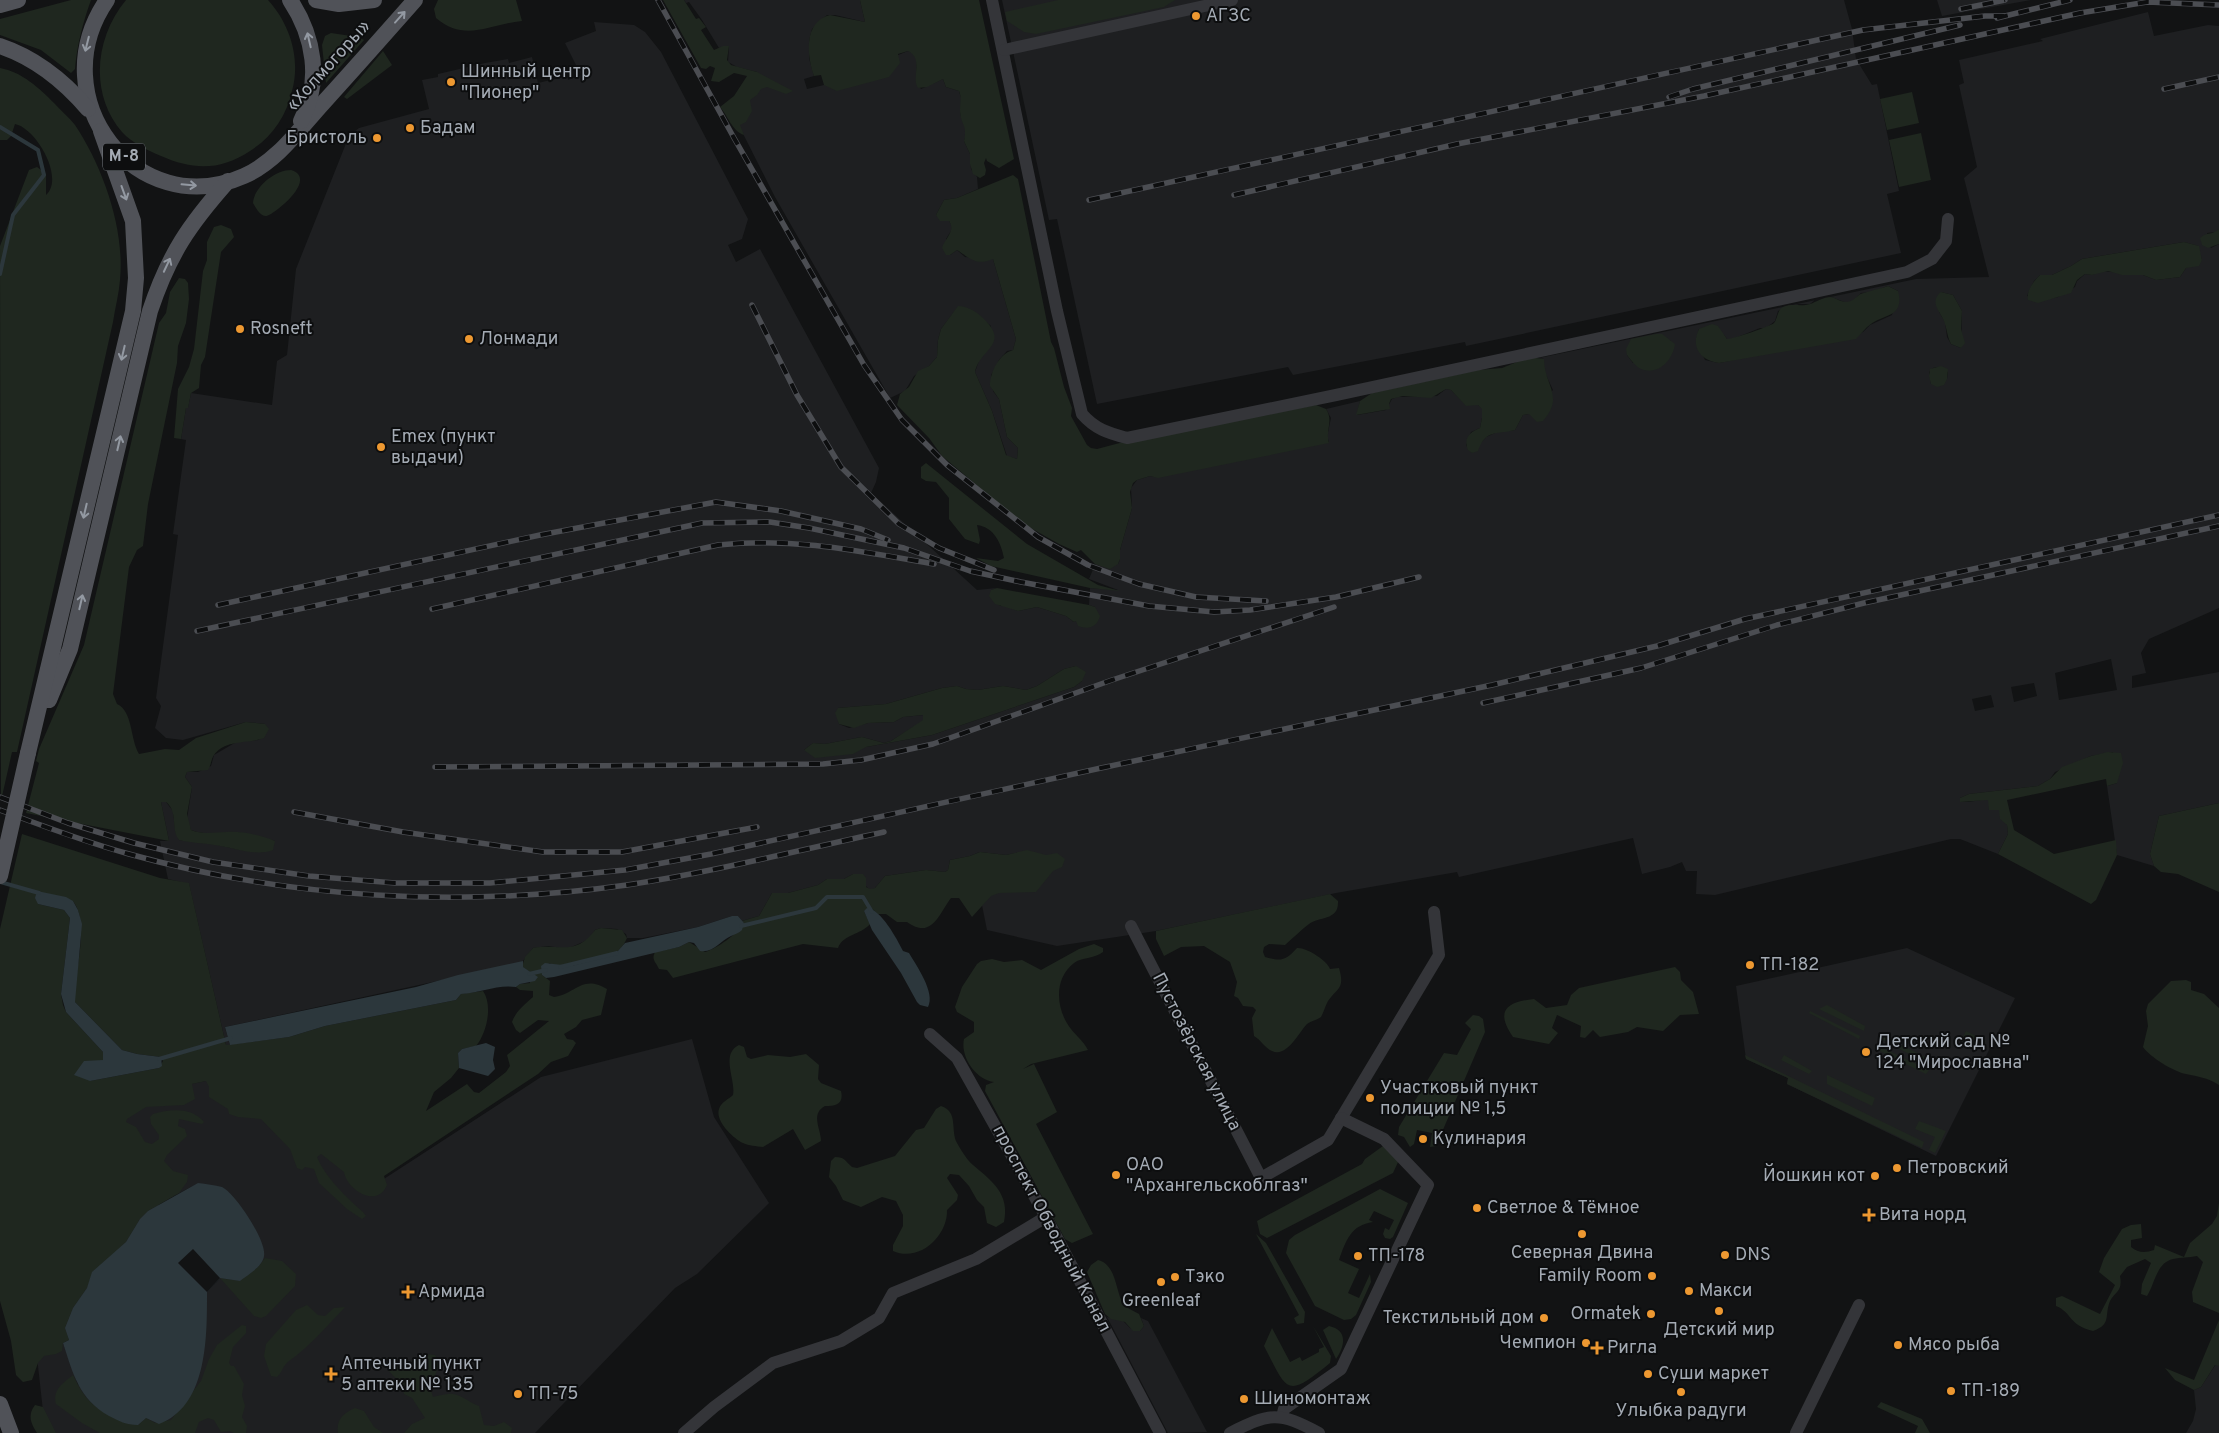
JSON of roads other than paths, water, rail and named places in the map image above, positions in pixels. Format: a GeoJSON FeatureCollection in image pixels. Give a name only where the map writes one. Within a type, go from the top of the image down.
{"type":"FeatureCollection","features":[{"type":"Feature","properties":{"kind":"main road"},"geometry":{"type":"LineString","coordinates":[[0,4],[18,0]]}},
{"type":"Feature","properties":{"kind":"main road","name":"«Холмогоры»"},"geometry":{"type":"LineString","coordinates":[[107,0],[93,24],[85,53],[84,74],[86,94],[92,114],[101,131],[122,155],[151,175],[190,185],[228,182],[260,167],[275,156],[415,0]]}},
{"type":"Feature","properties":{"kind":"main road","name":"«Холмогоры»"},"geometry":{"type":"LineString","coordinates":[[290,0],[308,32],[313,58],[311,94],[306,111],[293,136]]}},
{"type":"Feature","properties":{"kind":"main road","name":"«Холмогоры»"},"geometry":{"type":"LineString","coordinates":[[316,0],[339,4],[374,0]]}},
{"type":"Feature","properties":{"kind":"main road","name":"«Холмогоры»"},"geometry":{"type":"LineString","coordinates":[[0,46],[32,60],[70,87],[92,114]]}},
{"type":"Feature","properties":{"kind":"main road"},"geometry":{"type":"LineString","coordinates":[[0,876],[133,311],[136,278],[133,220],[101,131]]}},
{"type":"Feature","properties":{"kind":"main road"},"geometry":{"type":"LineString","coordinates":[[28,753],[70,649],[150,311],[158,286],[169,261],[184,236],[228,182]]}},
{"type":"Feature","properties":{"kind":"main road"},"geometry":{"type":"LineString","coordinates":[[0,1404],[11,1433]]}},
{"type":"Feature","properties":{"kind":"street"},"geometry":{"type":"LineString","coordinates":[[992,0],[1004,50],[1057,311],[1082,414],[1092,425],[1105,432],[1127,438],[1336,396],[1907,272],[1932,260],[1946,240],[1948,219]]}},
{"type":"Feature","properties":{"kind":"street"},"geometry":{"type":"LineString","coordinates":[[1004,50],[1232,0]]}},
{"type":"Feature","properties":{"kind":"street"},"geometry":{"type":"LineString","coordinates":[[1282,1417],[1284,1409],[1341,1369],[1428,1185],[1384,1138],[1341,1118],[1439,955],[1434,912]]}},
{"type":"Feature","properties":{"kind":"street","name":"Пустозёрская улица"},"geometry":{"type":"LineString","coordinates":[[1132,926],[1261,1178],[1328,1140],[1341,1118]]}},
{"type":"Feature","properties":{"kind":"street","name":"проспект Обводный Канал"},"geometry":{"type":"LineString","coordinates":[[930,1034],[958,1058],[1046,1217],[1160,1433]]}},
{"type":"Feature","properties":{"kind":"street"},"geometry":{"type":"LineString","coordinates":[[684,1433],[714,1407],[773,1364],[842,1341],[879,1318],[893,1293],[976,1259],[1046,1217]]}},
{"type":"Feature","properties":{"kind":"street"},"geometry":{"type":"LineString","coordinates":[[1796,1433],[1859,1305]]}},
{"type":"Feature","properties":{"kind":"street"},"geometry":{"type":"LineString","coordinates":[[1230,1433],[1262,1418],[1282,1417],[1318,1433]]}},
{"type":"Feature","properties":{"kind":"waterway"},"geometry":{"type":"LineString","coordinates":[[0,127],[38,150],[44,175],[13,215],[0,274]]}},
{"type":"Feature","properties":{"kind":"waterway"},"geometry":{"type":"LineString","coordinates":[[0,882],[39,893]]}},
{"type":"Feature","properties":{"kind":"waterway"},"geometry":{"type":"LineString","coordinates":[[741,926],[816,908],[827,897],[863,897],[872,912]]}},
{"type":"Feature","properties":{"kind":"waterway"},"geometry":{"type":"LineString","coordinates":[[560,967],[617,953]]}},
{"type":"Feature","properties":{"kind":"waterway"},"geometry":{"type":"LineString","coordinates":[[529,974],[546,970]]}},
{"type":"Feature","properties":{"kind":"waterway"},"geometry":{"type":"LineString","coordinates":[[159,1059],[231,1038]]}},
{"type":"Feature","properties":{"kind":"railway"},"geometry":{"type":"LineString","coordinates":[[658,0],[734,138],[864,365],[902,420],[947,465],[1038,537],[1088,565],[1139,584],[1196,597],[1266,601]]}},
{"type":"Feature","properties":{"kind":"railway"},"geometry":{"type":"LineString","coordinates":[[1961,9],[2005,0]]}},
{"type":"Feature","properties":{"kind":"railway"},"geometry":{"type":"LineString","coordinates":[[1997,18],[2070,0]]}},
{"type":"Feature","properties":{"kind":"railway"},"geometry":{"type":"LineString","coordinates":[[1234,195],[1457,144],[1704,96],[2080,13],[2147,2],[2219,5]]}},
{"type":"Feature","properties":{"kind":"railway"},"geometry":{"type":"LineString","coordinates":[[1089,200],[1863,30],[1985,16],[2004,16]]}},
{"type":"Feature","properties":{"kind":"railway"},"geometry":{"type":"LineString","coordinates":[[1669,97],[1693,89],[1960,25]]}},
{"type":"Feature","properties":{"kind":"railway"},"geometry":{"type":"LineString","coordinates":[[2164,89],[2219,77]]}},
{"type":"Feature","properties":{"kind":"railway"},"geometry":{"type":"LineString","coordinates":[[752,305],[797,395],[841,467],[899,524],[939,548],[994,570]]}},
{"type":"Feature","properties":{"kind":"railway"},"geometry":{"type":"LineString","coordinates":[[218,605],[540,535],[716,502],[781,511],[861,529],[888,540]]}},
{"type":"Feature","properties":{"kind":"railway"},"geometry":{"type":"LineString","coordinates":[[0,797],[68,823],[134,843],[213,862],[309,876],[395,883],[490,883],[625,870],[711,854],[1101,768],[1492,685],[1657,646],[1745,619],[2219,515]]}},
{"type":"Feature","properties":{"kind":"railway"},"geometry":{"type":"LineString","coordinates":[[197,631],[702,523],[770,522],[809,528],[904,548],[970,571],[1021,582],[1149,606],[1214,612],[1250,610],[1336,597],[1419,577]]}},
{"type":"Feature","properties":{"kind":"railway"},"geometry":{"type":"LineString","coordinates":[[1483,703],[1641,668],[1777,625],[1864,603],[2219,526]]}},
{"type":"Feature","properties":{"kind":"railway"},"geometry":{"type":"LineString","coordinates":[[432,609],[718,545],[746,543],[800,544],[853,550],[934,564]]}},
{"type":"Feature","properties":{"kind":"railway"},"geometry":{"type":"LineString","coordinates":[[435,767],[823,764],[861,760],[933,744],[1112,680],[1334,607]]}},
{"type":"Feature","properties":{"kind":"railway"},"geometry":{"type":"LineString","coordinates":[[0,810],[96,844],[190,869],[251,881],[314,890],[376,895],[439,897],[565,892],[627,885],[724,867],[884,832]]}},
{"type":"Feature","properties":{"kind":"railway"},"geometry":{"type":"LineString","coordinates":[[294,812],[403,832],[543,852],[622,852],[757,827]]}},
{"type":"Feature","properties":{"kind":"place","name":"АГЗС"},"geometry":{"type":"Point","coordinates":[1196,16]}},
{"type":"Feature","properties":{"kind":"place","name":"Шинный центр \"Пионер\""},"geometry":{"type":"Point","coordinates":[451,82]}},
{"type":"Feature","properties":{"kind":"place","name":"Бадам"},"geometry":{"type":"Point","coordinates":[410,128]}},
{"type":"Feature","properties":{"kind":"place","name":"Бристоль"},"geometry":{"type":"Point","coordinates":[377,138]}},
{"type":"Feature","properties":{"kind":"place","name":"Rosneft"},"geometry":{"type":"Point","coordinates":[240,329]}},
{"type":"Feature","properties":{"kind":"place","name":"Лонмади"},"geometry":{"type":"Point","coordinates":[469,339]}},
{"type":"Feature","properties":{"kind":"place","name":"Emex (пункт выдачи)"},"geometry":{"type":"Point","coordinates":[381,447]}},
{"type":"Feature","properties":{"kind":"place","name":"ТП-182"},"geometry":{"type":"Point","coordinates":[1750,965]}},
{"type":"Feature","properties":{"kind":"place","name":"Детский сад № 124 \"Мирославна\""},"geometry":{"type":"Point","coordinates":[1866,1052]}},
{"type":"Feature","properties":{"kind":"place","name":"Участковый пункт полиции № 1,5"},"geometry":{"type":"Point","coordinates":[1370,1098]}},
{"type":"Feature","properties":{"kind":"place","name":"Кулинария"},"geometry":{"type":"Point","coordinates":[1423,1139]}},
{"type":"Feature","properties":{"kind":"place","name":"Петровский"},"geometry":{"type":"Point","coordinates":[1897,1168]}},
{"type":"Feature","properties":{"kind":"place","name":"ОАО \"Архангельскоблгаз\""},"geometry":{"type":"Point","coordinates":[1116,1175]}},
{"type":"Feature","properties":{"kind":"place","name":"Йошкин кот"},"geometry":{"type":"Point","coordinates":[1875,1176]}},
{"type":"Feature","properties":{"kind":"place","name":"Светлое & Тёмное"},"geometry":{"type":"Point","coordinates":[1477,1208]}},
{"type":"Feature","properties":{"kind":"place","name":"Вита норд"},"geometry":{"type":"Point","coordinates":[1869,1215]}},
{"type":"Feature","properties":{"kind":"place","name":"Северная Двина"},"geometry":{"type":"Point","coordinates":[1582,1234]}},
{"type":"Feature","properties":{"kind":"place","name":"DNS"},"geometry":{"type":"Point","coordinates":[1725,1255]}},
{"type":"Feature","properties":{"kind":"place","name":"ТП-178"},"geometry":{"type":"Point","coordinates":[1358,1256]}},
{"type":"Feature","properties":{"kind":"place","name":"Family Room"},"geometry":{"type":"Point","coordinates":[1652,1276]}},
{"type":"Feature","properties":{"kind":"place","name":"Тэко"},"geometry":{"type":"Point","coordinates":[1175,1277]}},
{"type":"Feature","properties":{"kind":"place","name":"Greenleaf"},"geometry":{"type":"Point","coordinates":[1161,1282]}},
{"type":"Feature","properties":{"kind":"place","name":"Макси"},"geometry":{"type":"Point","coordinates":[1689,1291]}},
{"type":"Feature","properties":{"kind":"place","name":"Армида"},"geometry":{"type":"Point","coordinates":[408,1292]}},
{"type":"Feature","properties":{"kind":"place","name":"Детский мир"},"geometry":{"type":"Point","coordinates":[1719,1311]}},
{"type":"Feature","properties":{"kind":"place","name":"Ormatek"},"geometry":{"type":"Point","coordinates":[1651,1314]}},
{"type":"Feature","properties":{"kind":"place","name":"Текстильный дом"},"geometry":{"type":"Point","coordinates":[1544,1318]}},
{"type":"Feature","properties":{"kind":"place","name":"Чемпион"},"geometry":{"type":"Point","coordinates":[1586,1343]}},
{"type":"Feature","properties":{"kind":"place","name":"Мясо рыба"},"geometry":{"type":"Point","coordinates":[1898,1345]}},
{"type":"Feature","properties":{"kind":"place","name":"Ригла"},"geometry":{"type":"Point","coordinates":[1597,1348]}},
{"type":"Feature","properties":{"kind":"place","name":"Аптечный пункт 5 аптеки № 135"},"geometry":{"type":"Point","coordinates":[331,1374]}},
{"type":"Feature","properties":{"kind":"place","name":"Суши маркет"},"geometry":{"type":"Point","coordinates":[1648,1374]}},
{"type":"Feature","properties":{"kind":"place","name":"ТП-189"},"geometry":{"type":"Point","coordinates":[1951,1391]}},
{"type":"Feature","properties":{"kind":"place","name":"Улыбка радуги"},"geometry":{"type":"Point","coordinates":[1681,1392]}},
{"type":"Feature","properties":{"kind":"place","name":"ТП-75"},"geometry":{"type":"Point","coordinates":[518,1394]}},
{"type":"Feature","properties":{"kind":"place","name":"Шиномонтаж"},"geometry":{"type":"Point","coordinates":[1244,1399]}}]}
